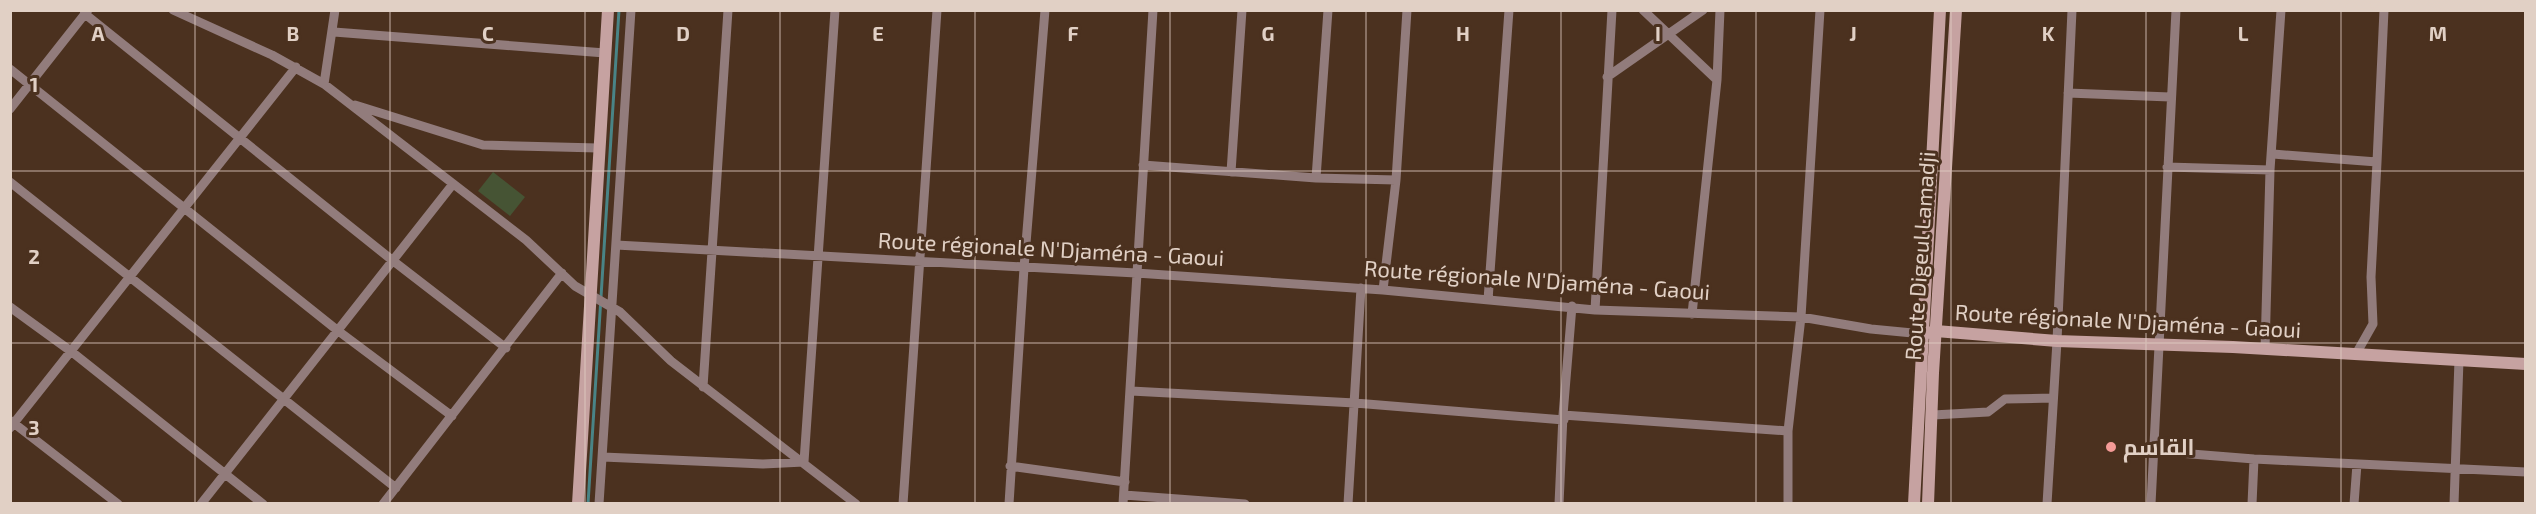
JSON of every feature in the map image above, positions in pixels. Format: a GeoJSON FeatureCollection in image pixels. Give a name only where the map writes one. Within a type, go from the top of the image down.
{"type":"FeatureCollection","features":[{"type":"Feature","properties":{"kind":"street"},"geometry":{"type":"LineString","coordinates":[[173,10],[187,13],[296,67],[324,84],[539,250],[562,273],[592,296],[610,305],[703,387],[856,504]]}},
{"type":"Feature","properties":{"kind":"street"},"geometry":{"type":"LineString","coordinates":[[324,84],[334,32],[335,10]]}},
{"type":"Feature","properties":{"kind":"street"},"geometry":{"type":"LineString","coordinates":[[578,504],[608,10]]}},
{"type":"Feature","properties":{"kind":"street"},"geometry":{"type":"LineString","coordinates":[[599,504],[610,305],[631,10]]}},
{"type":"Feature","properties":{"kind":"street"},"geometry":{"type":"LineString","coordinates":[[703,387],[728,10]]}},
{"type":"Feature","properties":{"kind":"street"},"geometry":{"type":"LineString","coordinates":[[804,462],[835,10]]}},
{"type":"Feature","properties":{"kind":"street"},"geometry":{"type":"LineString","coordinates":[[903,504],[937,10]]}},
{"type":"Feature","properties":{"kind":"street"},"geometry":{"type":"LineString","coordinates":[[1009,504],[1024,268],[1045,10]]}},
{"type":"Feature","properties":{"kind":"street"},"geometry":{"type":"LineString","coordinates":[[1153,10],[1123,499],[1245,504]]}},
{"type":"Feature","properties":{"kind":"street"},"geometry":{"type":"LineString","coordinates":[[1232,172],[1242,10]]}},
{"type":"Feature","properties":{"kind":"street"},"geometry":{"type":"LineString","coordinates":[[1316,178],[1328,10]]}},
{"type":"Feature","properties":{"kind":"street"},"geometry":{"type":"LineString","coordinates":[[1383,290],[1396,180],[1407,10]]}},
{"type":"Feature","properties":{"kind":"street"},"geometry":{"type":"LineString","coordinates":[[1488,300],[1509,10]]}},
{"type":"Feature","properties":{"kind":"street"},"geometry":{"type":"LineString","coordinates":[[1595,310],[1612,10]]}},
{"type":"Feature","properties":{"kind":"street"},"geometry":{"type":"LineString","coordinates":[[1643,10],[1717,80]]}},
{"type":"Feature","properties":{"kind":"street"},"geometry":{"type":"LineString","coordinates":[[1607,77],[1703,10]]}},
{"type":"Feature","properties":{"kind":"street"},"geometry":{"type":"LineString","coordinates":[[1692,314],[1717,80],[1720,10]]}},
{"type":"Feature","properties":{"kind":"street"},"geometry":{"type":"LineString","coordinates":[[1788,504],[1788,431],[1801,317],[1820,10]]}},
{"type":"Feature","properties":{"kind":"street","name":"Route Digeul Lamadji"},"geometry":{"type":"LineString","coordinates":[[1914,504],[1940,10]]}},
{"type":"Feature","properties":{"kind":"street","name":"Route Digeul Lamadji"},"geometry":{"type":"LineString","coordinates":[[1928,504],[1936,331],[1956,10]]}},
{"type":"Feature","properties":{"kind":"street"},"geometry":{"type":"LineString","coordinates":[[2047,504],[2072,10]]}},
{"type":"Feature","properties":{"kind":"street"},"geometry":{"type":"LineString","coordinates":[[2151,504],[2176,10]]}},
{"type":"Feature","properties":{"kind":"street"},"geometry":{"type":"LineString","coordinates":[[2265,349],[2270,170],[2273,154],[2281,10]]}},
{"type":"Feature","properties":{"kind":"street"},"geometry":{"type":"LineString","coordinates":[[2356,354],[2373,324],[2371,277],[2384,10]]}},
{"type":"Feature","properties":{"kind":"street"},"geometry":{"type":"LineString","coordinates":[[10,109],[85,12],[392,260],[506,348]]}},
{"type":"Feature","properties":{"kind":"street"},"geometry":{"type":"LineString","coordinates":[[334,32],[605,53]]}},
{"type":"Feature","properties":{"kind":"street"},"geometry":{"type":"LineString","coordinates":[[118,504],[12,424],[72,352],[129,276],[296,67]]}},
{"type":"Feature","properties":{"kind":"street"},"geometry":{"type":"LineString","coordinates":[[12,71],[338,330],[452,416]]}},
{"type":"Feature","properties":{"kind":"street"},"geometry":{"type":"LineString","coordinates":[[2068,93],[2170,97]]}},
{"type":"Feature","properties":{"kind":"street"},"geometry":{"type":"LineString","coordinates":[[347,102],[483,145],[598,148]]}},
{"type":"Feature","properties":{"kind":"street"},"geometry":{"type":"LineString","coordinates":[[2273,154],[2377,162]]}},
{"type":"Feature","properties":{"kind":"street"},"geometry":{"type":"LineString","coordinates":[[1143,165],[1316,178],[1396,180]]}},
{"type":"Feature","properties":{"kind":"street"},"geometry":{"type":"LineString","coordinates":[[2167,167],[2270,170]]}},
{"type":"Feature","properties":{"kind":"street"},"geometry":{"type":"LineString","coordinates":[[10,182],[396,488]]}},
{"type":"Feature","properties":{"kind":"street"},"geometry":{"type":"LineString","coordinates":[[201,504],[223,473],[285,399],[453,184]]}},
{"type":"Feature","properties":{"kind":"street","name":"Route régionale N'Djaména - Gaoui"},"geometry":{"type":"LineString","coordinates":[[616,245],[1136,273],[1361,288],[1572,306],[1595,310],[1801,317],[1871,329],[1923,334],[1936,331],[2057,341],[2265,349],[2526,364]]}},
{"type":"Feature","properties":{"kind":"street"},"geometry":{"type":"LineString","coordinates":[[383,504],[562,273]]}},
{"type":"Feature","properties":{"kind":"street"},"geometry":{"type":"LineString","coordinates":[[1348,504],[1361,288]]}},
{"type":"Feature","properties":{"kind":"street"},"geometry":{"type":"LineString","coordinates":[[1559,504],[1572,306]]}},
{"type":"Feature","properties":{"kind":"street"},"geometry":{"type":"LineString","coordinates":[[10,307],[72,352],[263,504]]}},
{"type":"Feature","properties":{"kind":"street"},"geometry":{"type":"LineString","coordinates":[[2454,504],[2459,360]]}},
{"type":"Feature","properties":{"kind":"street"},"geometry":{"type":"LineString","coordinates":[[1131,391],[1788,431]]}},
{"type":"Feature","properties":{"kind":"street"},"geometry":{"type":"LineString","coordinates":[[1933,415],[1988,412],[2005,399],[2053,398]]}},
{"type":"Feature","properties":{"kind":"street"},"geometry":{"type":"LineString","coordinates":[[2154,451],[2254,459],[2526,472]]}},
{"type":"Feature","properties":{"kind":"street"},"geometry":{"type":"LineString","coordinates":[[603,457],[763,464],[804,462]]}},
{"type":"Feature","properties":{"kind":"street"},"geometry":{"type":"LineString","coordinates":[[2252,504],[2254,459]]}},
{"type":"Feature","properties":{"kind":"street"},"geometry":{"type":"LineString","coordinates":[[2354,504],[2357,464]]}},
{"type":"Feature","properties":{"kind":"street"},"geometry":{"type":"LineString","coordinates":[[1010,466],[1125,482]]}},
{"type":"Feature","properties":{"kind":"green space"},"geometry":{"type":"Polygon","coordinates":[[[493,172],[525,197],[510,216],[478,191],[493,172]]]}},
{"type":"Feature","properties":{"kind":"waterway"},"geometry":{"type":"LineString","coordinates":[[588,504],[619,10]]}},
{"type":"Feature","properties":{"kind":"place","name":"القاسم"},"geometry":{"type":"Point","coordinates":[2111,447]}}]}
